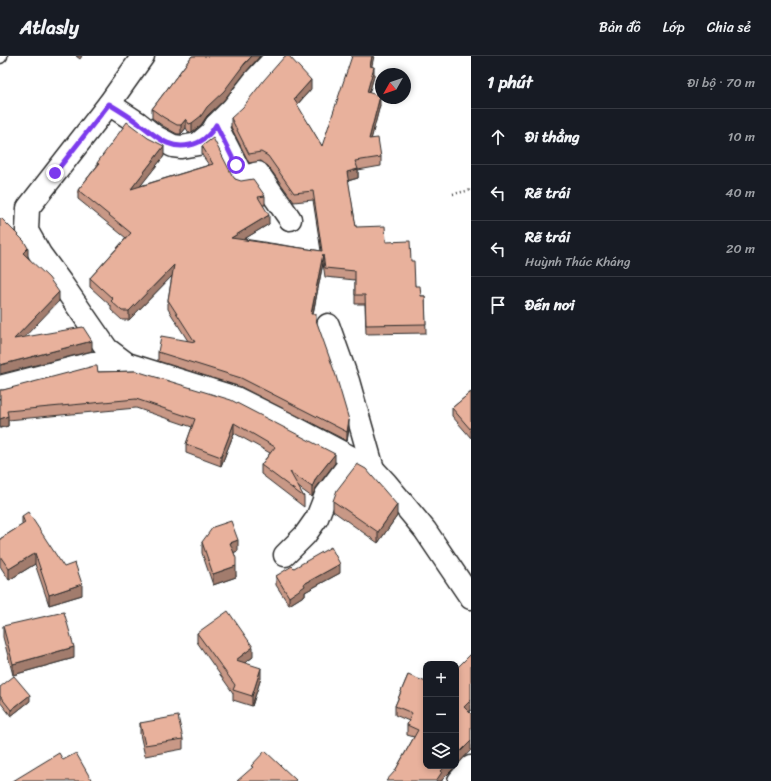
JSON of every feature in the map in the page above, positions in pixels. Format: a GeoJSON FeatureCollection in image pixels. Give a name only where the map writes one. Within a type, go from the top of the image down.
{"type":"FeatureCollection","features":[{"type":"Feature","properties":{"kind":"street"},"geometry":{"type":"LineString","coordinates":[[127,364],[107,349],[40,254],[27,231],[28,208],[109,104],[143,56]]}},
{"type":"Feature","properties":{"kind":"street"},"geometry":{"type":"LineString","coordinates":[[109,104],[156,137],[173,146],[181,147],[198,144],[211,133],[216,125],[233,108],[254,81],[277,56]]}},
{"type":"Feature","properties":{"kind":"street"},"geometry":{"type":"LineString","coordinates":[[216,125],[243,178],[258,173],[290,219]]}},
{"type":"Feature","properties":{"kind":"street"},"geometry":{"type":"LineString","coordinates":[[328,325],[348,381],[373,469]]}},
{"type":"Feature","properties":{"kind":"street"},"geometry":{"type":"LineString","coordinates":[[0,387],[93,363],[127,364],[236,398],[373,469],[386,482],[426,530],[471,598]]}},
{"type":"Feature","properties":{"kind":"street"},"geometry":{"type":"LineString","coordinates":[[285,555],[306,534],[317,518],[326,495],[353,459]]}},
{"type":"Feature","properties":{"kind":"street"},"geometry":{"type":"LineString","coordinates":[[459,781],[471,767]]}},
{"type":"Feature","properties":{"kind":"path"},"geometry":{"type":"LineString","coordinates":[[453,194],[471,190]]}},
{"type":"Feature","properties":{"kind":"building"},"geometry":{"type":"Polygon","coordinates":[[[192,56],[252,56],[224,91],[207,107],[201,116],[192,123],[189,124],[186,119],[181,125],[177,125],[152,109],[192,56]]]}},
{"type":"Feature","properties":{"kind":"building"},"geometry":{"type":"Polygon","coordinates":[[[285,56],[289,56],[311,80],[294,99],[322,146],[352,56],[372,56],[370,66],[374,67],[367,92],[375,94],[375,104],[378,104],[369,139],[378,138],[381,157],[355,161],[358,169],[347,172],[356,227],[385,226],[386,242],[410,241],[411,261],[414,261],[415,286],[420,286],[421,296],[425,296],[426,324],[366,325],[365,295],[355,295],[355,271],[325,268],[323,254],[311,314],[316,314],[316,320],[336,376],[349,420],[347,432],[241,378],[158,352],[161,336],[195,342],[168,300],[174,265],[129,311],[122,311],[111,301],[113,299],[90,278],[131,233],[78,190],[99,164],[97,163],[127,122],[148,138],[164,146],[131,189],[213,164],[202,146],[213,138],[235,179],[241,181],[253,179],[265,196],[258,197],[269,215],[231,238],[322,251],[313,191],[294,193],[268,156],[261,152],[249,154],[231,118],[243,107],[285,56]]]}},
{"type":"Feature","properties":{"kind":"building"},"geometry":{"type":"Polygon","coordinates":[[[1,218],[24,241],[28,248],[23,253],[49,278],[59,292],[14,339],[83,327],[92,341],[0,365],[1,218]]]}},
{"type":"Feature","properties":{"kind":"building"},"geometry":{"type":"Polygon","coordinates":[[[97,366],[98,372],[136,371],[231,400],[335,454],[316,478],[312,487],[290,472],[304,497],[261,465],[275,447],[234,423],[221,457],[186,444],[195,419],[136,399],[7,411],[8,416],[0,419],[0,390],[97,366]]]}},
{"type":"Feature","properties":{"kind":"building"},"geometry":{"type":"Polygon","coordinates":[[[471,392],[471,430],[452,408],[471,392]]]}},
{"type":"Feature","properties":{"kind":"building"},"geometry":{"type":"Polygon","coordinates":[[[357,464],[366,469],[397,505],[378,532],[333,501],[337,490],[357,464]]]}},
{"type":"Feature","properties":{"kind":"building"},"geometry":{"type":"Polygon","coordinates":[[[28,512],[64,567],[75,563],[82,584],[49,595],[35,553],[9,569],[0,556],[0,539],[25,523],[22,516],[28,512]]]}},
{"type":"Feature","properties":{"kind":"building"},"geometry":{"type":"Polygon","coordinates":[[[231,521],[238,540],[230,543],[236,558],[236,566],[213,574],[202,542],[213,527],[231,521]]]}},
{"type":"Feature","properties":{"kind":"building"},"geometry":{"type":"Polygon","coordinates":[[[331,547],[340,564],[304,584],[305,586],[289,597],[276,576],[292,566],[294,568],[331,547]]]}},
{"type":"Feature","properties":{"kind":"building"},"geometry":{"type":"Polygon","coordinates":[[[228,611],[253,647],[236,660],[261,668],[252,696],[233,690],[235,685],[197,633],[228,611]]]}},
{"type":"Feature","properties":{"kind":"building"},"geometry":{"type":"Polygon","coordinates":[[[64,612],[74,647],[13,664],[3,626],[64,612]]]}},
{"type":"Feature","properties":{"kind":"building"},"geometry":{"type":"Polygon","coordinates":[[[471,654],[471,700],[464,707],[471,714],[471,741],[459,753],[459,697],[459,666],[471,654]]]}},
{"type":"Feature","properties":{"kind":"building"},"geometry":{"type":"Polygon","coordinates":[[[408,675],[423,681],[423,769],[443,769],[436,781],[386,781],[395,771],[418,730],[407,725],[412,713],[395,706],[408,675]]]}},
{"type":"Feature","properties":{"kind":"building"},"geometry":{"type":"Polygon","coordinates":[[[14,676],[30,695],[11,710],[0,696],[0,687],[14,676]]]}},
{"type":"Feature","properties":{"kind":"building"},"geometry":{"type":"Polygon","coordinates":[[[178,716],[183,739],[145,745],[140,723],[178,716]]]}},
{"type":"Feature","properties":{"kind":"building"},"geometry":{"type":"Polygon","coordinates":[[[265,751],[296,780],[237,781],[253,767],[251,766],[265,751]]]}},
{"type":"Feature","properties":{"kind":"building"},"geometry":{"type":"Polygon","coordinates":[[[59,753],[63,760],[76,753],[92,781],[13,781],[59,753]]]}},
{"type":"Feature","properties":{"kind":"route"},"geometry":{"type":"LineString","coordinates":[[55,173],[109,104],[156,137],[173,146],[181,147],[198,144],[211,133],[216,125],[236,165]]}}]}
